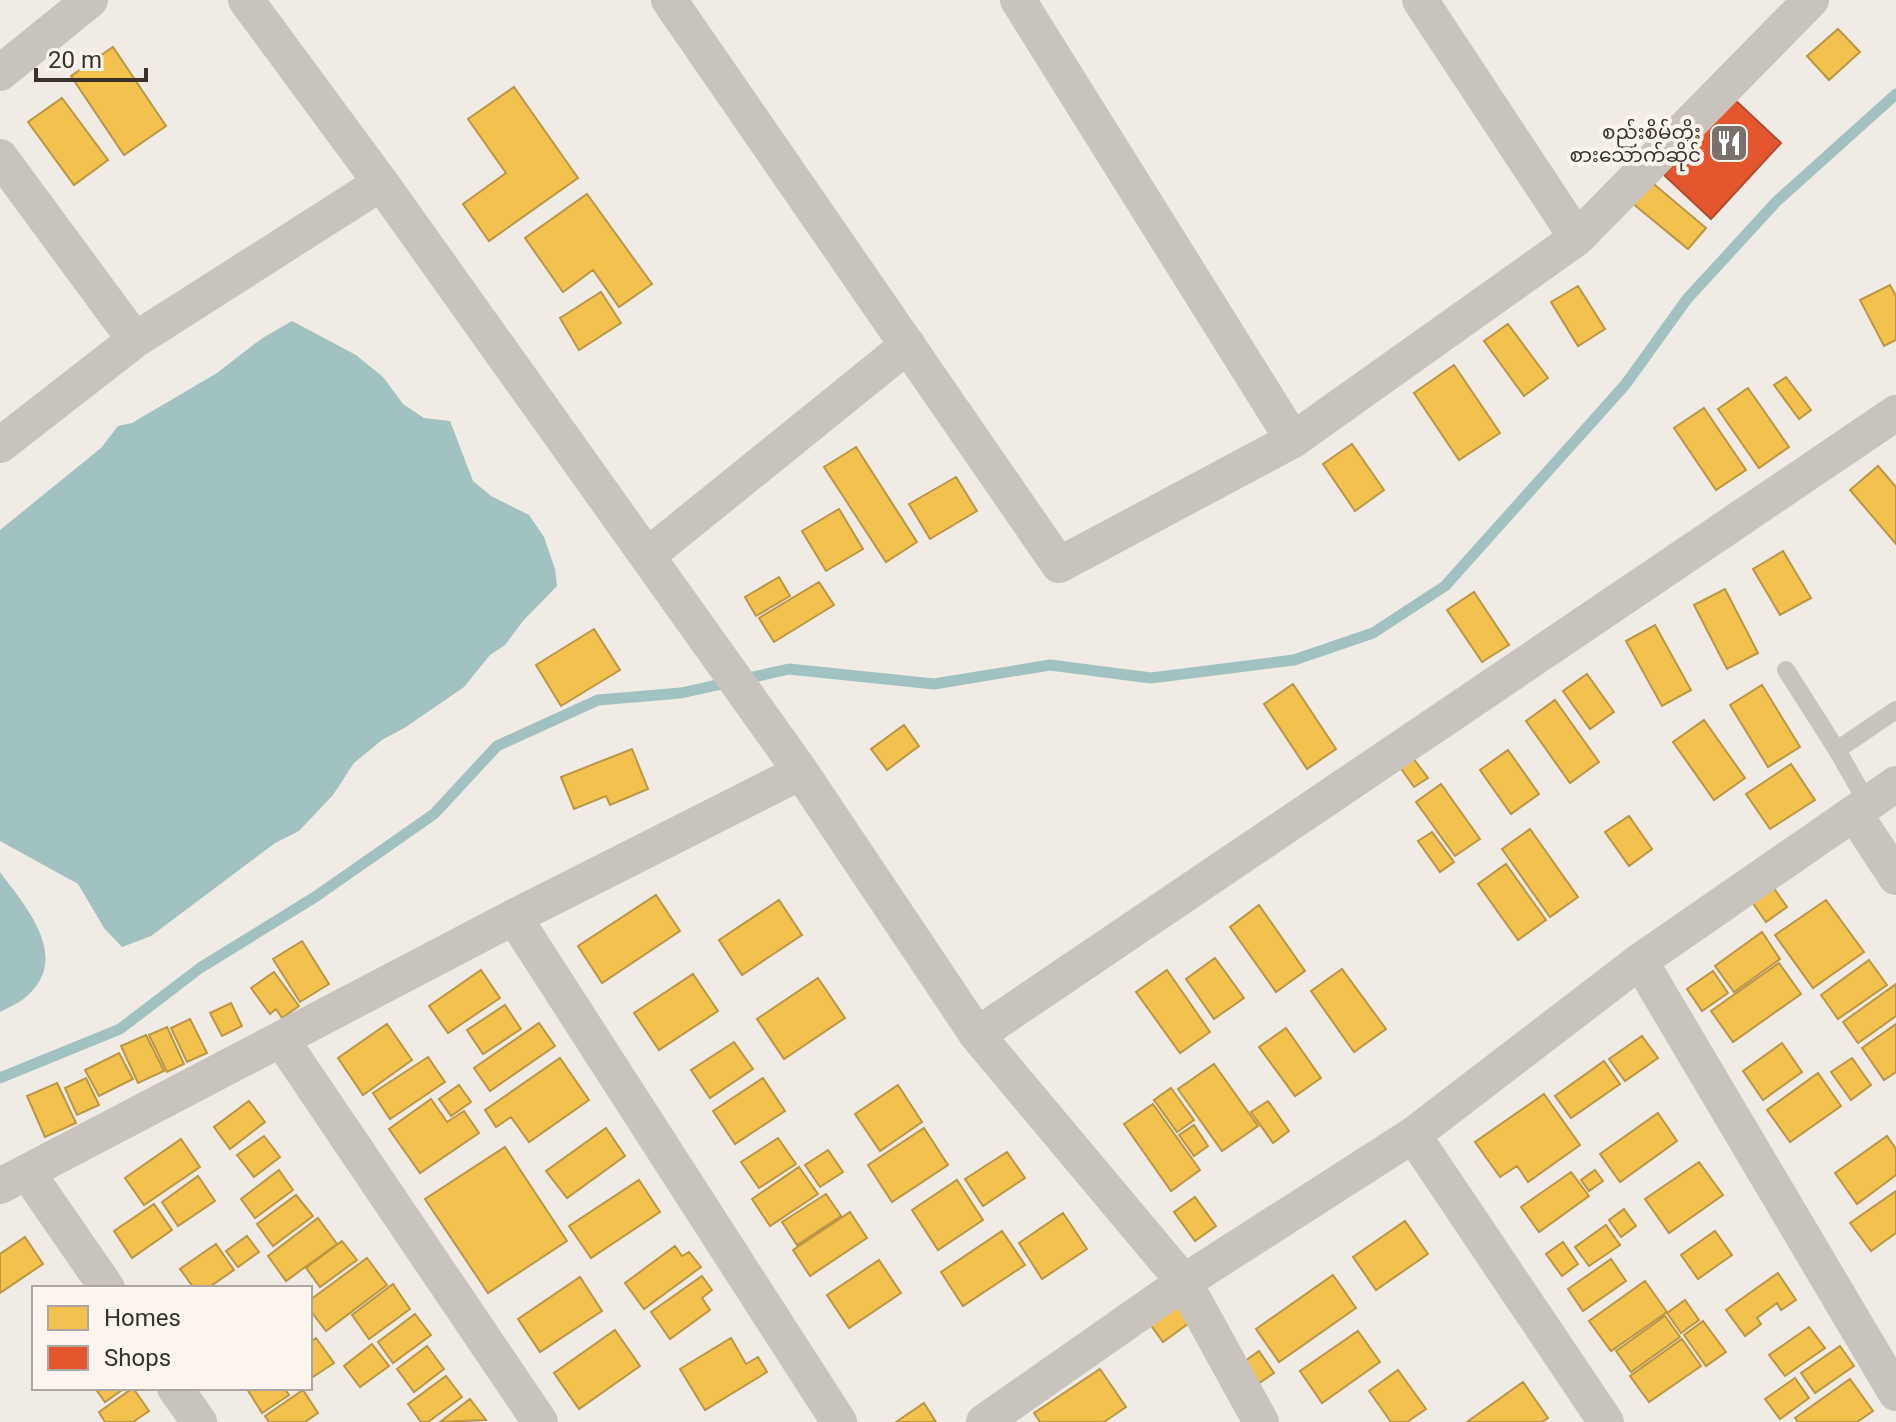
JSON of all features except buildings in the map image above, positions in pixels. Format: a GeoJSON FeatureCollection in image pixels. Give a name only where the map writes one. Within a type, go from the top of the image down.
{"type":"FeatureCollection","features":[{"type":"Feature","properties":{"kind":"street"},"geometry":{"type":"LineString","coordinates":[[0,73],[90,0]]}},
{"type":"Feature","properties":{"kind":"street"},"geometry":{"type":"LineString","coordinates":[[246,0],[381,183],[801,772],[977,1035],[1184,1282],[1261,1422]]}},
{"type":"Feature","properties":{"kind":"street"},"geometry":{"type":"LineString","coordinates":[[669,0],[1059,565],[1293,440],[1577,238],[1811,0]]}},
{"type":"Feature","properties":{"kind":"street"},"geometry":{"type":"LineString","coordinates":[[1018,0],[1293,440]]}},
{"type":"Feature","properties":{"kind":"street"},"geometry":{"type":"LineString","coordinates":[[1420,0],[1577,238]]}},
{"type":"Feature","properties":{"kind":"street"},"geometry":{"type":"LineString","coordinates":[[0,157],[135,340]]}},
{"type":"Feature","properties":{"kind":"street"},"geometry":{"type":"LineString","coordinates":[[0,445],[135,340],[381,183]]}},
{"type":"Feature","properties":{"kind":"street"},"geometry":{"type":"LineString","coordinates":[[647,556],[908,345]]}},
{"type":"Feature","properties":{"kind":"street"},"geometry":{"type":"LineString","coordinates":[[977,1035],[1896,413]]}},
{"type":"Feature","properties":{"kind":"street"},"geometry":{"type":"LineString","coordinates":[[105,1286],[14,1179],[514,917],[801,772]]}},
{"type":"Feature","properties":{"kind":"street"},"geometry":{"type":"LineString","coordinates":[[984,1422],[1184,1282],[1413,1135],[1640,961],[1873,800],[1896,877]]}},
{"type":"Feature","properties":{"kind":"street"},"geometry":{"type":"LineString","coordinates":[[514,917],[839,1422]]}},
{"type":"Feature","properties":{"kind":"street"},"geometry":{"type":"LineString","coordinates":[[1640,961],[1896,1393]]}},
{"type":"Feature","properties":{"kind":"street"},"geometry":{"type":"LineString","coordinates":[[281,1039],[540,1422]]}},
{"type":"Feature","properties":{"kind":"street"},"geometry":{"type":"LineString","coordinates":[[1413,1135],[1606,1422]]}},
{"type":"Feature","properties":{"kind":"street"},"geometry":{"type":"LineString","coordinates":[[176,1390],[199,1422]]}},
{"type":"Feature","properties":{"kind":"lane"},"geometry":{"type":"LineString","coordinates":[[1786,670],[1873,800]]}},
{"type":"Feature","properties":{"kind":"lane"},"geometry":{"type":"LineString","coordinates":[[1837,750],[1896,710]]}},
{"type":"Feature","properties":{"kind":"water"},"geometry":{"type":"Polygon","coordinates":[[[292,321],[356,355],[383,377],[403,404],[424,418],[450,421],[473,481],[491,496],[529,515],[544,537],[555,569],[557,586],[505,645],[490,655],[464,687],[382,740],[354,763],[333,795],[299,831],[275,843],[151,936],[122,947],[104,928],[78,884],[0,841],[0,530],[101,448],[118,426],[132,423],[217,373],[261,339],[292,321]]]}},
{"type":"Feature","properties":{"kind":"water"},"geometry":{"type":"Polygon","coordinates":[[[0,872],[40,932],[45,965],[40,981],[27,996],[0,1012],[0,872]]]}},
{"type":"Feature","properties":{"kind":"waterway"},"geometry":{"type":"LineString","coordinates":[[0,1078],[120,1029],[200,968],[315,897],[434,814],[497,746],[598,700],[681,693],[789,669],[934,684],[1050,665],[1151,678],[1294,660],[1373,633],[1445,586],[1625,385],[1687,299],[1777,201],[1896,94]]}},
{"type":"Feature","properties":{"kind":"place","name":"စည်းစိမ်တိုး စားသောက်ဆိုင်"},"geometry":{"type":"Point","coordinates":[1729,143]}}]}
